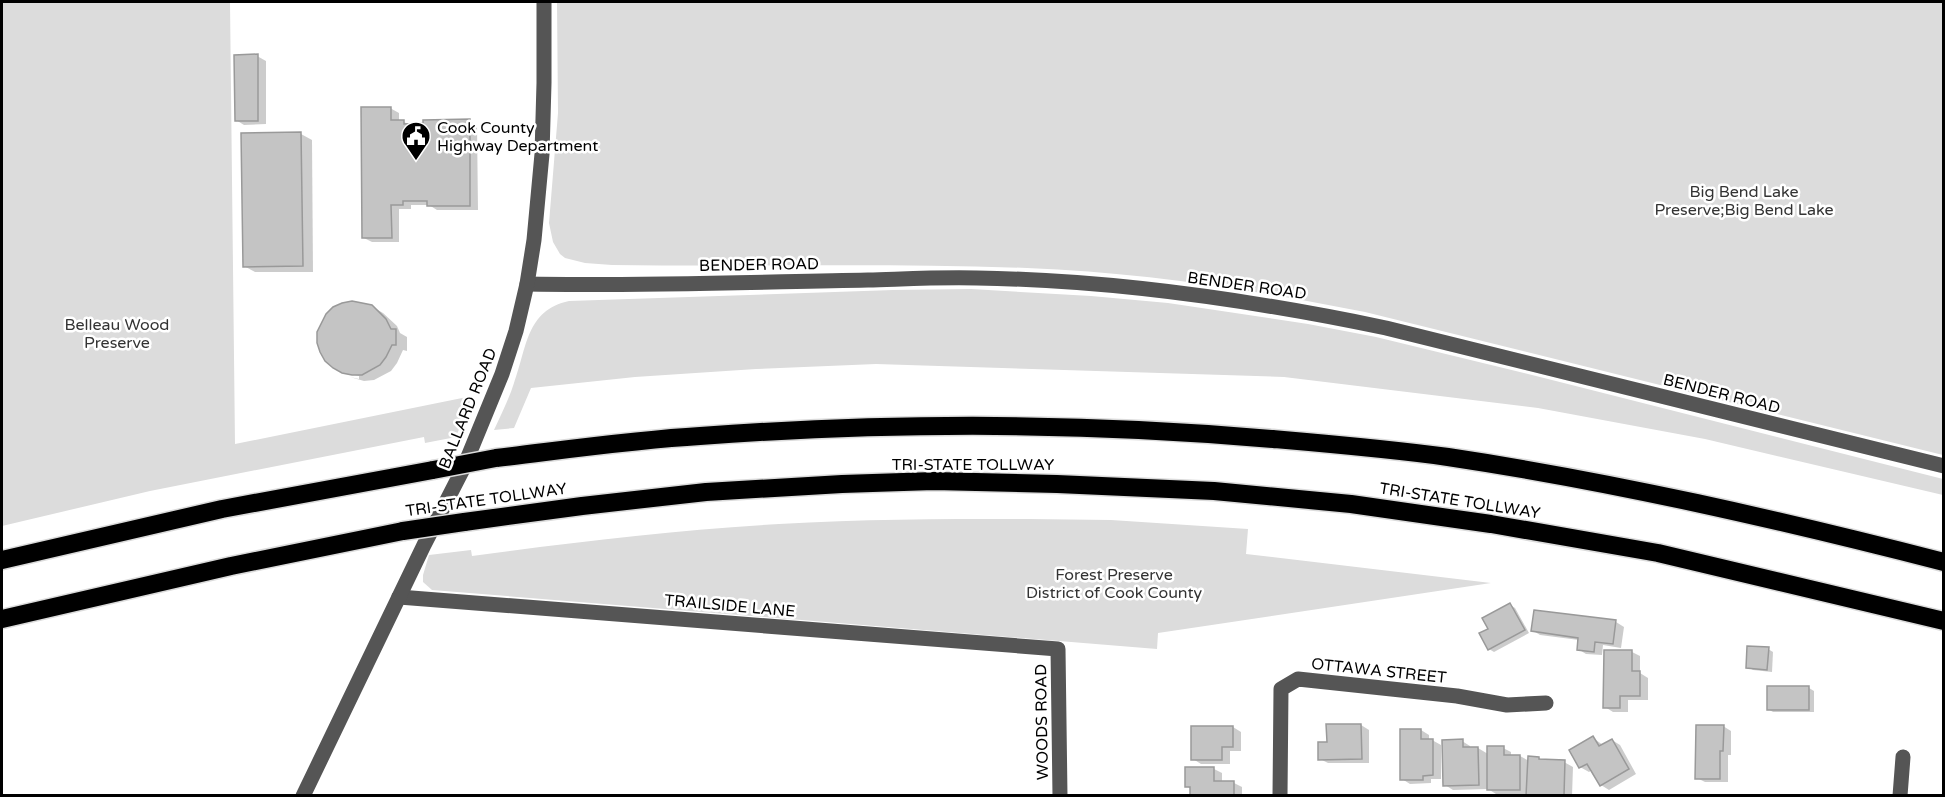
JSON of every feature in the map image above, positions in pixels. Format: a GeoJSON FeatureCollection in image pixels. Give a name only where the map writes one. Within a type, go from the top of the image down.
{"type":"FeatureCollection","features":[{"type":"Feature","properties":{"kind":"highway"},"geometry":{"type":"LineString","coordinates":[[2,560],[222,509],[496,458],[698,436],[836,427],[980,425],[1149,429],[1337,444],[1445,457],[1536,471],[1686,500],[1944,562]]}},
{"type":"Feature","properties":{"kind":"highway","name":"TRI-STATE TOLLWAY"},"geometry":{"type":"LineString","coordinates":[[2,619],[231,566],[403,531],[582,506],[706,492],[934,481],[1214,491],[1351,504],[1491,524],[1658,553],[1944,621]]}},
{"type":"Feature","properties":{"kind":"street","name":"BALLARD ROAD"},"geometry":{"type":"LineString","coordinates":[[303,795],[463,469],[516,331],[534,240],[542,154],[544,2]]}},
{"type":"Feature","properties":{"kind":"street","name":"BENDER ROAD"},"geometry":{"type":"LineString","coordinates":[[527,284],[976,278],[1080,283],[1164,292],[1299,310],[1386,328],[1944,466]]}},
{"type":"Feature","properties":{"kind":"street","name":"TRAILSIDE LANE"},"geometry":{"type":"LineString","coordinates":[[399,597],[1058,649]]}},
{"type":"Feature","properties":{"kind":"street","name":"WOODS ROAD"},"geometry":{"type":"LineString","coordinates":[[1058,649],[1060,795]]}},
{"type":"Feature","properties":{"kind":"street","name":"OTTAWA STREET"},"geometry":{"type":"LineString","coordinates":[[1280,795],[1281,688],[1298,679],[1457,696],[1508,705],[1546,703]]}},
{"type":"Feature","properties":{"kind":"street"},"geometry":{"type":"LineString","coordinates":[[1900,795],[1903,757]]}},
{"type":"Feature","properties":{"kind":"green space","name":"Belleau Wood Preserve"},"geometry":{"type":"Polygon","coordinates":[[[2,2],[230,2],[235,444],[472,396],[456,437],[425,443],[424,437],[150,491],[2,526],[2,2]]]}},
{"type":"Feature","properties":{"kind":"green space","name":"Big Bend Lake Preserve;Big Bend Lake"},"geometry":{"type":"Polygon","coordinates":[[[557,2],[1943,2],[1943,455],[1365,312],[1197,283],[1112,273],[1027,268],[612,265],[585,263],[565,258],[553,242],[549,223],[558,113],[557,2]]]}},
{"type":"Feature","properties":{"kind":"green space"},"geometry":{"type":"Polygon","coordinates":[[[971,289],[1168,303],[1308,324],[1376,337],[1943,479],[1943,495],[1705,439],[1538,408],[1284,377],[876,364],[635,377],[531,388],[514,428],[494,430],[510,395],[530,332],[544,313],[569,301],[971,289]]]}},
{"type":"Feature","properties":{"kind":"green space","name":"Forest Preserve District of Cook County"},"geometry":{"type":"Polygon","coordinates":[[[873,520],[1111,520],[1248,529],[1246,554],[1491,583],[1158,633],[1157,649],[432,590],[423,582],[429,555],[471,550],[472,556],[625,537],[779,524],[873,520]]]}},
{"type":"Feature","properties":{"kind":"building"},"geometry":{"type":"Polygon","coordinates":[[[258,54],[258,121],[235,121],[234,55],[258,54]]]}},
{"type":"Feature","properties":{"kind":"building","name":"Cook County Highway Department"},"geometry":{"type":"Polygon","coordinates":[[[361,107],[391,107],[391,120],[404,120],[404,124],[423,123],[423,120],[470,119],[470,206],[427,206],[427,201],[403,201],[403,205],[391,205],[392,238],[362,238],[361,107]]]}},
{"type":"Feature","properties":{"kind":"building"},"geometry":{"type":"Polygon","coordinates":[[[301,132],[303,266],[243,267],[241,133],[301,132]]]}},
{"type":"Feature","properties":{"kind":"building"},"geometry":{"type":"Polygon","coordinates":[[[352,301],[372,305],[386,319],[391,329],[396,329],[396,345],[392,345],[380,365],[362,375],[342,373],[333,368],[325,361],[317,343],[317,332],[326,314],[333,307],[352,301]]]}},
{"type":"Feature","properties":{"kind":"building"},"geometry":{"type":"Polygon","coordinates":[[[1510,603],[1525,630],[1488,650],[1479,633],[1488,629],[1482,618],[1510,603]]]}},
{"type":"Feature","properties":{"kind":"building"},"geometry":{"type":"Polygon","coordinates":[[[1534,610],[1616,620],[1613,644],[1595,642],[1594,652],[1577,650],[1578,638],[1531,631],[1534,610]]]}},
{"type":"Feature","properties":{"kind":"building"},"geometry":{"type":"Polygon","coordinates":[[[1747,646],[1769,647],[1767,670],[1746,668],[1747,646]]]}},
{"type":"Feature","properties":{"kind":"building"},"geometry":{"type":"Polygon","coordinates":[[[1604,650],[1632,650],[1632,671],[1640,671],[1640,696],[1620,696],[1620,708],[1603,708],[1604,650]]]}},
{"type":"Feature","properties":{"kind":"building"},"geometry":{"type":"Polygon","coordinates":[[[1767,686],[1809,686],[1809,710],[1767,710],[1767,686]]]}},
{"type":"Feature","properties":{"kind":"building"},"geometry":{"type":"Polygon","coordinates":[[[1326,724],[1361,724],[1362,759],[1318,760],[1318,742],[1327,742],[1326,724]]]}},
{"type":"Feature","properties":{"kind":"building"},"geometry":{"type":"Polygon","coordinates":[[[1696,725],[1724,725],[1723,751],[1720,751],[1720,779],[1695,779],[1696,725]]]}},
{"type":"Feature","properties":{"kind":"building"},"geometry":{"type":"Polygon","coordinates":[[[1191,726],[1233,726],[1233,747],[1222,747],[1222,760],[1191,760],[1191,726]]]}},
{"type":"Feature","properties":{"kind":"building"},"geometry":{"type":"Polygon","coordinates":[[[1400,729],[1421,729],[1421,739],[1433,739],[1433,775],[1423,776],[1423,780],[1400,780],[1400,729]]]}},
{"type":"Feature","properties":{"kind":"building"},"geometry":{"type":"Polygon","coordinates":[[[1593,736],[1599,746],[1612,739],[1629,769],[1600,786],[1587,764],[1579,768],[1569,750],[1593,736]]]}},
{"type":"Feature","properties":{"kind":"building"},"geometry":{"type":"Polygon","coordinates":[[[1463,739],[1463,747],[1478,747],[1479,785],[1443,786],[1442,740],[1463,739]]]}},
{"type":"Feature","properties":{"kind":"building"},"geometry":{"type":"Polygon","coordinates":[[[1487,746],[1504,746],[1504,755],[1520,755],[1520,790],[1487,790],[1487,746]]]}},
{"type":"Feature","properties":{"kind":"building"},"geometry":{"type":"Polygon","coordinates":[[[1528,756],[1539,757],[1539,759],[1565,760],[1564,796],[1526,796],[1528,756]]]}},
{"type":"Feature","properties":{"kind":"building"},"geometry":{"type":"Polygon","coordinates":[[[1185,767],[1214,767],[1214,781],[1234,781],[1234,796],[1190,796],[1190,787],[1185,787],[1185,767]]]}},
{"type":"Feature","properties":{"kind":"place","name":"Cook County Highway Department"},"geometry":{"type":"Point","coordinates":[416,162]}}]}
